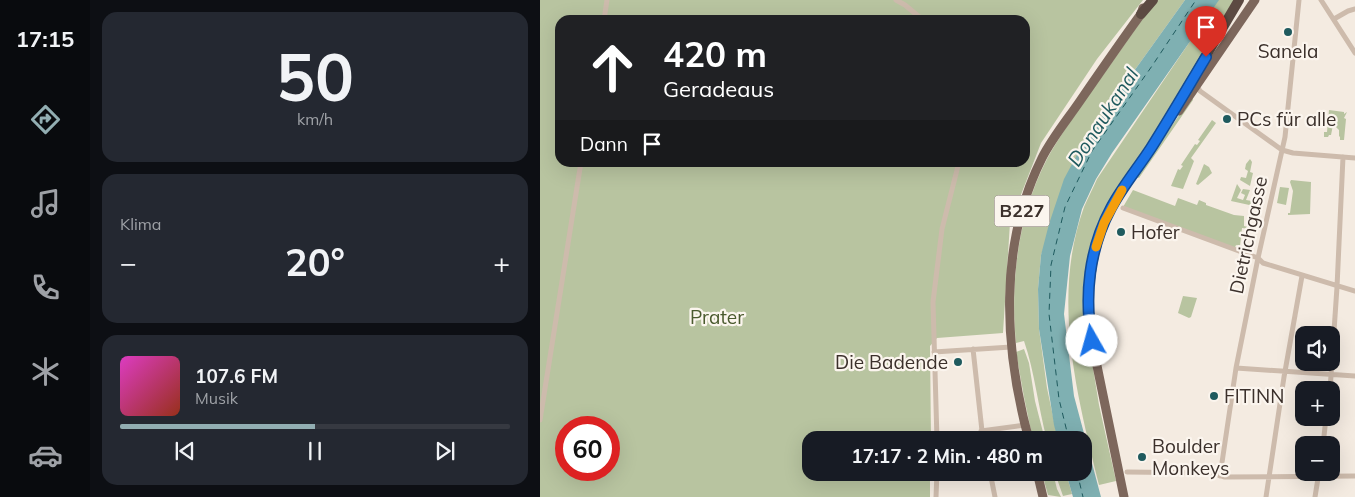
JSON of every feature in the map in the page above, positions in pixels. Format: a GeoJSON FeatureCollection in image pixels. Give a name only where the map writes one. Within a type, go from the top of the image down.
{"type":"FeatureCollection","features":[{"type":"Feature","properties":{"kind":"highway"},"geometry":{"type":"LineString","coordinates":[[1141,14],[1153,0]]}},
{"type":"Feature","properties":{"kind":"highway"},"geometry":{"type":"LineString","coordinates":[[1192,87],[1196,75],[1239,0]]}},
{"type":"Feature","properties":{"kind":"main road","name":"B227"},"geometry":{"type":"LineString","coordinates":[[1027,431],[1011,347],[1009,306],[1012,265],[1020,216],[1042,158],[1141,14],[1148,0]]}},
{"type":"Feature","properties":{"kind":"main road"},"geometry":{"type":"LineString","coordinates":[[1124,497],[1098,379],[1089,327],[1088,286],[1091,265],[1104,223],[1124,185],[1255,0]]}},
{"type":"Feature","properties":{"kind":"main road"},"geometry":{"type":"LineString","coordinates":[[1039,481],[1043,497]]}},
{"type":"Feature","properties":{"kind":"street"},"geometry":{"type":"LineString","coordinates":[[605,15],[607,0]]}},
{"type":"Feature","properties":{"kind":"street"},"geometry":{"type":"LineString","coordinates":[[896,0],[905,4],[917,15]]}},
{"type":"Feature","properties":{"kind":"street","name":"Dietrichgasse"},"geometry":{"type":"LineString","coordinates":[[1220,476],[1236,368],[1258,258],[1286,137],[1299,0]]}},
{"type":"Feature","properties":{"kind":"street"},"geometry":{"type":"LineString","coordinates":[[1321,0],[1355,53]]}},
{"type":"Feature","properties":{"kind":"street"},"geometry":{"type":"LineString","coordinates":[[1334,19],[1355,9]]}},
{"type":"Feature","properties":{"kind":"street"},"geometry":{"type":"LineString","coordinates":[[1192,87],[1282,150],[1355,158]]}},
{"type":"Feature","properties":{"kind":"street"},"geometry":{"type":"LineString","coordinates":[[1331,381],[1342,157]]}},
{"type":"Feature","properties":{"kind":"street"},"geometry":{"type":"LineString","coordinates":[[540,420],[580,167]]}},
{"type":"Feature","properties":{"kind":"street"},"geometry":{"type":"LineString","coordinates":[[937,431],[933,302],[942,229],[958,167]]}},
{"type":"Feature","properties":{"kind":"street"},"geometry":{"type":"LineString","coordinates":[[1123,208],[1258,258],[1263,263],[1355,292]]}},
{"type":"Feature","properties":{"kind":"street"},"geometry":{"type":"LineString","coordinates":[[1266,497],[1302,276]]}},
{"type":"Feature","properties":{"kind":"street"},"geometry":{"type":"LineString","coordinates":[[934,352],[1011,347]]}},
{"type":"Feature","properties":{"kind":"street"},"geometry":{"type":"LineString","coordinates":[[973,349],[981,431],[1025,425]]}},
{"type":"Feature","properties":{"kind":"street"},"geometry":{"type":"LineString","coordinates":[[1236,368],[1355,376]]}},
{"type":"Feature","properties":{"kind":"street"},"geometry":{"type":"LineString","coordinates":[[1127,472],[1212,473],[1220,476],[1295,475]]}},
{"type":"Feature","properties":{"kind":"street"},"geometry":{"type":"LineString","coordinates":[[1340,475],[1355,476]]}},
{"type":"Feature","properties":{"kind":"street"},"geometry":{"type":"LineString","coordinates":[[936,481],[936,497]]}},
{"type":"Feature","properties":{"kind":"street"},"geometry":{"type":"LineString","coordinates":[[992,481],[995,497]]}},
{"type":"Feature","properties":{"kind":"street"},"geometry":{"type":"LineString","coordinates":[[1315,497],[1318,481]]}},
{"type":"Feature","properties":{"kind":"green space","name":"Prater"},"geometry":{"type":"Polygon","coordinates":[[[540,0],[1143,0],[1097,59],[1041,143],[1010,223],[1003,333],[937,338],[930,346],[931,431],[802,431],[802,481],[930,481],[930,497],[540,497],[540,0]]]}},
{"type":"Feature","properties":{"kind":"green space"},"geometry":{"type":"Polygon","coordinates":[[[1158,0],[1185,0],[1086,138],[1041,255],[1038,289],[1039,329],[1047,388],[1056,431],[1045,431],[1024,341],[1016,343],[1014,296],[1018,249],[1023,226],[1037,180],[1047,159],[1072,119],[1147,12],[1158,0]]]}},
{"type":"Feature","properties":{"kind":"green space"},"geometry":{"type":"Polygon","coordinates":[[[1218,0],[1236,0],[1189,80],[1109,203],[1090,253],[1085,292],[1085,319],[1099,405],[1116,481],[1099,485],[1092,455],[1092,431],[1086,431],[1076,381],[1068,311],[1069,276],[1074,241],[1084,207],[1097,179],[1218,0]]]}},
{"type":"Feature","properties":{"kind":"green space"},"geometry":{"type":"Polygon","coordinates":[[[1192,96],[1193,100],[1139,178],[1137,177],[1192,96]]]}},
{"type":"Feature","properties":{"kind":"green space"},"geometry":{"type":"Polygon","coordinates":[[[1329,110],[1344,112],[1344,114],[1347,112],[1344,118],[1346,119],[1344,140],[1340,140],[1339,130],[1334,125],[1331,135],[1324,137],[1324,132],[1327,132],[1329,110]]]}},
{"type":"Feature","properties":{"kind":"green space"},"geometry":{"type":"Polygon","coordinates":[[[1212,120],[1216,123],[1191,158],[1194,161],[1183,189],[1171,186],[1178,169],[1180,170],[1183,166],[1181,165],[1195,144],[1197,145],[1200,141],[1198,140],[1212,120]]]}},
{"type":"Feature","properties":{"kind":"green space"},"geometry":{"type":"Polygon","coordinates":[[[1250,159],[1252,162],[1250,172],[1253,173],[1250,186],[1240,180],[1241,177],[1246,178],[1248,171],[1245,169],[1246,164],[1250,159]]]}},
{"type":"Feature","properties":{"kind":"green space"},"geometry":{"type":"Polygon","coordinates":[[[1204,164],[1209,167],[1212,173],[1198,185],[1196,184],[1204,164]]]}},
{"type":"Feature","properties":{"kind":"green space"},"geometry":{"type":"Polygon","coordinates":[[[1291,180],[1311,182],[1310,214],[1288,215],[1290,213],[1293,191],[1291,180]]]}},
{"type":"Feature","properties":{"kind":"green space"},"geometry":{"type":"Polygon","coordinates":[[[1237,184],[1241,190],[1237,198],[1243,200],[1245,195],[1241,193],[1243,189],[1250,190],[1246,200],[1252,201],[1254,206],[1231,201],[1237,184]]]}},
{"type":"Feature","properties":{"kind":"green space"},"geometry":{"type":"Polygon","coordinates":[[[1280,187],[1289,188],[1286,205],[1277,203],[1280,187]]]}},
{"type":"Feature","properties":{"kind":"green space"},"geometry":{"type":"Polygon","coordinates":[[[1133,190],[1175,206],[1178,198],[1197,205],[1199,200],[1206,203],[1206,205],[1234,215],[1244,216],[1244,226],[1248,227],[1250,224],[1250,229],[1242,228],[1240,246],[1236,245],[1234,250],[1123,207],[1133,190]]]}},
{"type":"Feature","properties":{"kind":"green space"},"geometry":{"type":"Polygon","coordinates":[[[1183,296],[1197,298],[1189,318],[1178,313],[1183,296]]]}},
{"type":"Feature","properties":{"kind":"green space"},"geometry":{"type":"Polygon","coordinates":[[[1024,349],[1029,363],[1035,401],[1043,431],[1031,431],[1016,352],[1024,349]]]}},
{"type":"Feature","properties":{"kind":"green space"},"geometry":{"type":"Polygon","coordinates":[[[1044,481],[1055,481],[1061,497],[1048,495],[1044,481]]]}},
{"type":"Feature","properties":{"kind":"green space"},"geometry":{"type":"Polygon","coordinates":[[[1058,481],[1068,481],[1072,494],[1063,496],[1058,481]]]}},
{"type":"Feature","properties":{"kind":"water","name":"Donaukanal"},"geometry":{"type":"Polygon","coordinates":[[[1185,0],[1219,0],[1112,153],[1096,179],[1082,209],[1070,256],[1064,314],[1074,396],[1083,431],[1056,431],[1039,329],[1038,289],[1041,255],[1064,179],[1086,138],[1185,0]]]}},
{"type":"Feature","properties":{"kind":"water","name":"Donaukanal"},"geometry":{"type":"Polygon","coordinates":[[[1092,463],[1101,497],[1073,497],[1068,481],[1092,481],[1092,463]]]}},
{"type":"Feature","properties":{"kind":"ferry route"},"geometry":{"type":"LineString","coordinates":[[1067,431],[1059,399],[1049,314],[1051,265],[1065,207],[1092,151],[1196,0]]}},
{"type":"Feature","properties":{"kind":"ferry route"},"geometry":{"type":"LineString","coordinates":[[1079,481],[1083,497]]}},
{"type":"Feature","properties":{"kind":"slow traffic"},"geometry":{"type":"LineString","coordinates":[[1096,247],[1111,207],[1122,190]]}},
{"type":"Feature","properties":{"kind":"place","name":"Sanela"},"geometry":{"type":"Point","coordinates":[1288,32]}},
{"type":"Feature","properties":{"kind":"place","name":"PCs für alle"},"geometry":{"type":"Point","coordinates":[1227,119]}},
{"type":"Feature","properties":{"kind":"place","name":"Hofer"},"geometry":{"type":"Point","coordinates":[1121,232]}},
{"type":"Feature","properties":{"kind":"place","name":"Die Badende"},"geometry":{"type":"Point","coordinates":[958,362]}},
{"type":"Feature","properties":{"kind":"place","name":"FITINN"},"geometry":{"type":"Point","coordinates":[1214,396]}},
{"type":"Feature","properties":{"kind":"place","name":"Boulder Monkeys"},"geometry":{"type":"Point","coordinates":[1142,457]}},
{"type":"Feature","properties":{"kind":"route"},"geometry":{"type":"LineString","coordinates":[[1092,341],[1089,327],[1088,286],[1096,245],[1104,223],[1124,185],[1151,148],[1206,57]]}}]}
